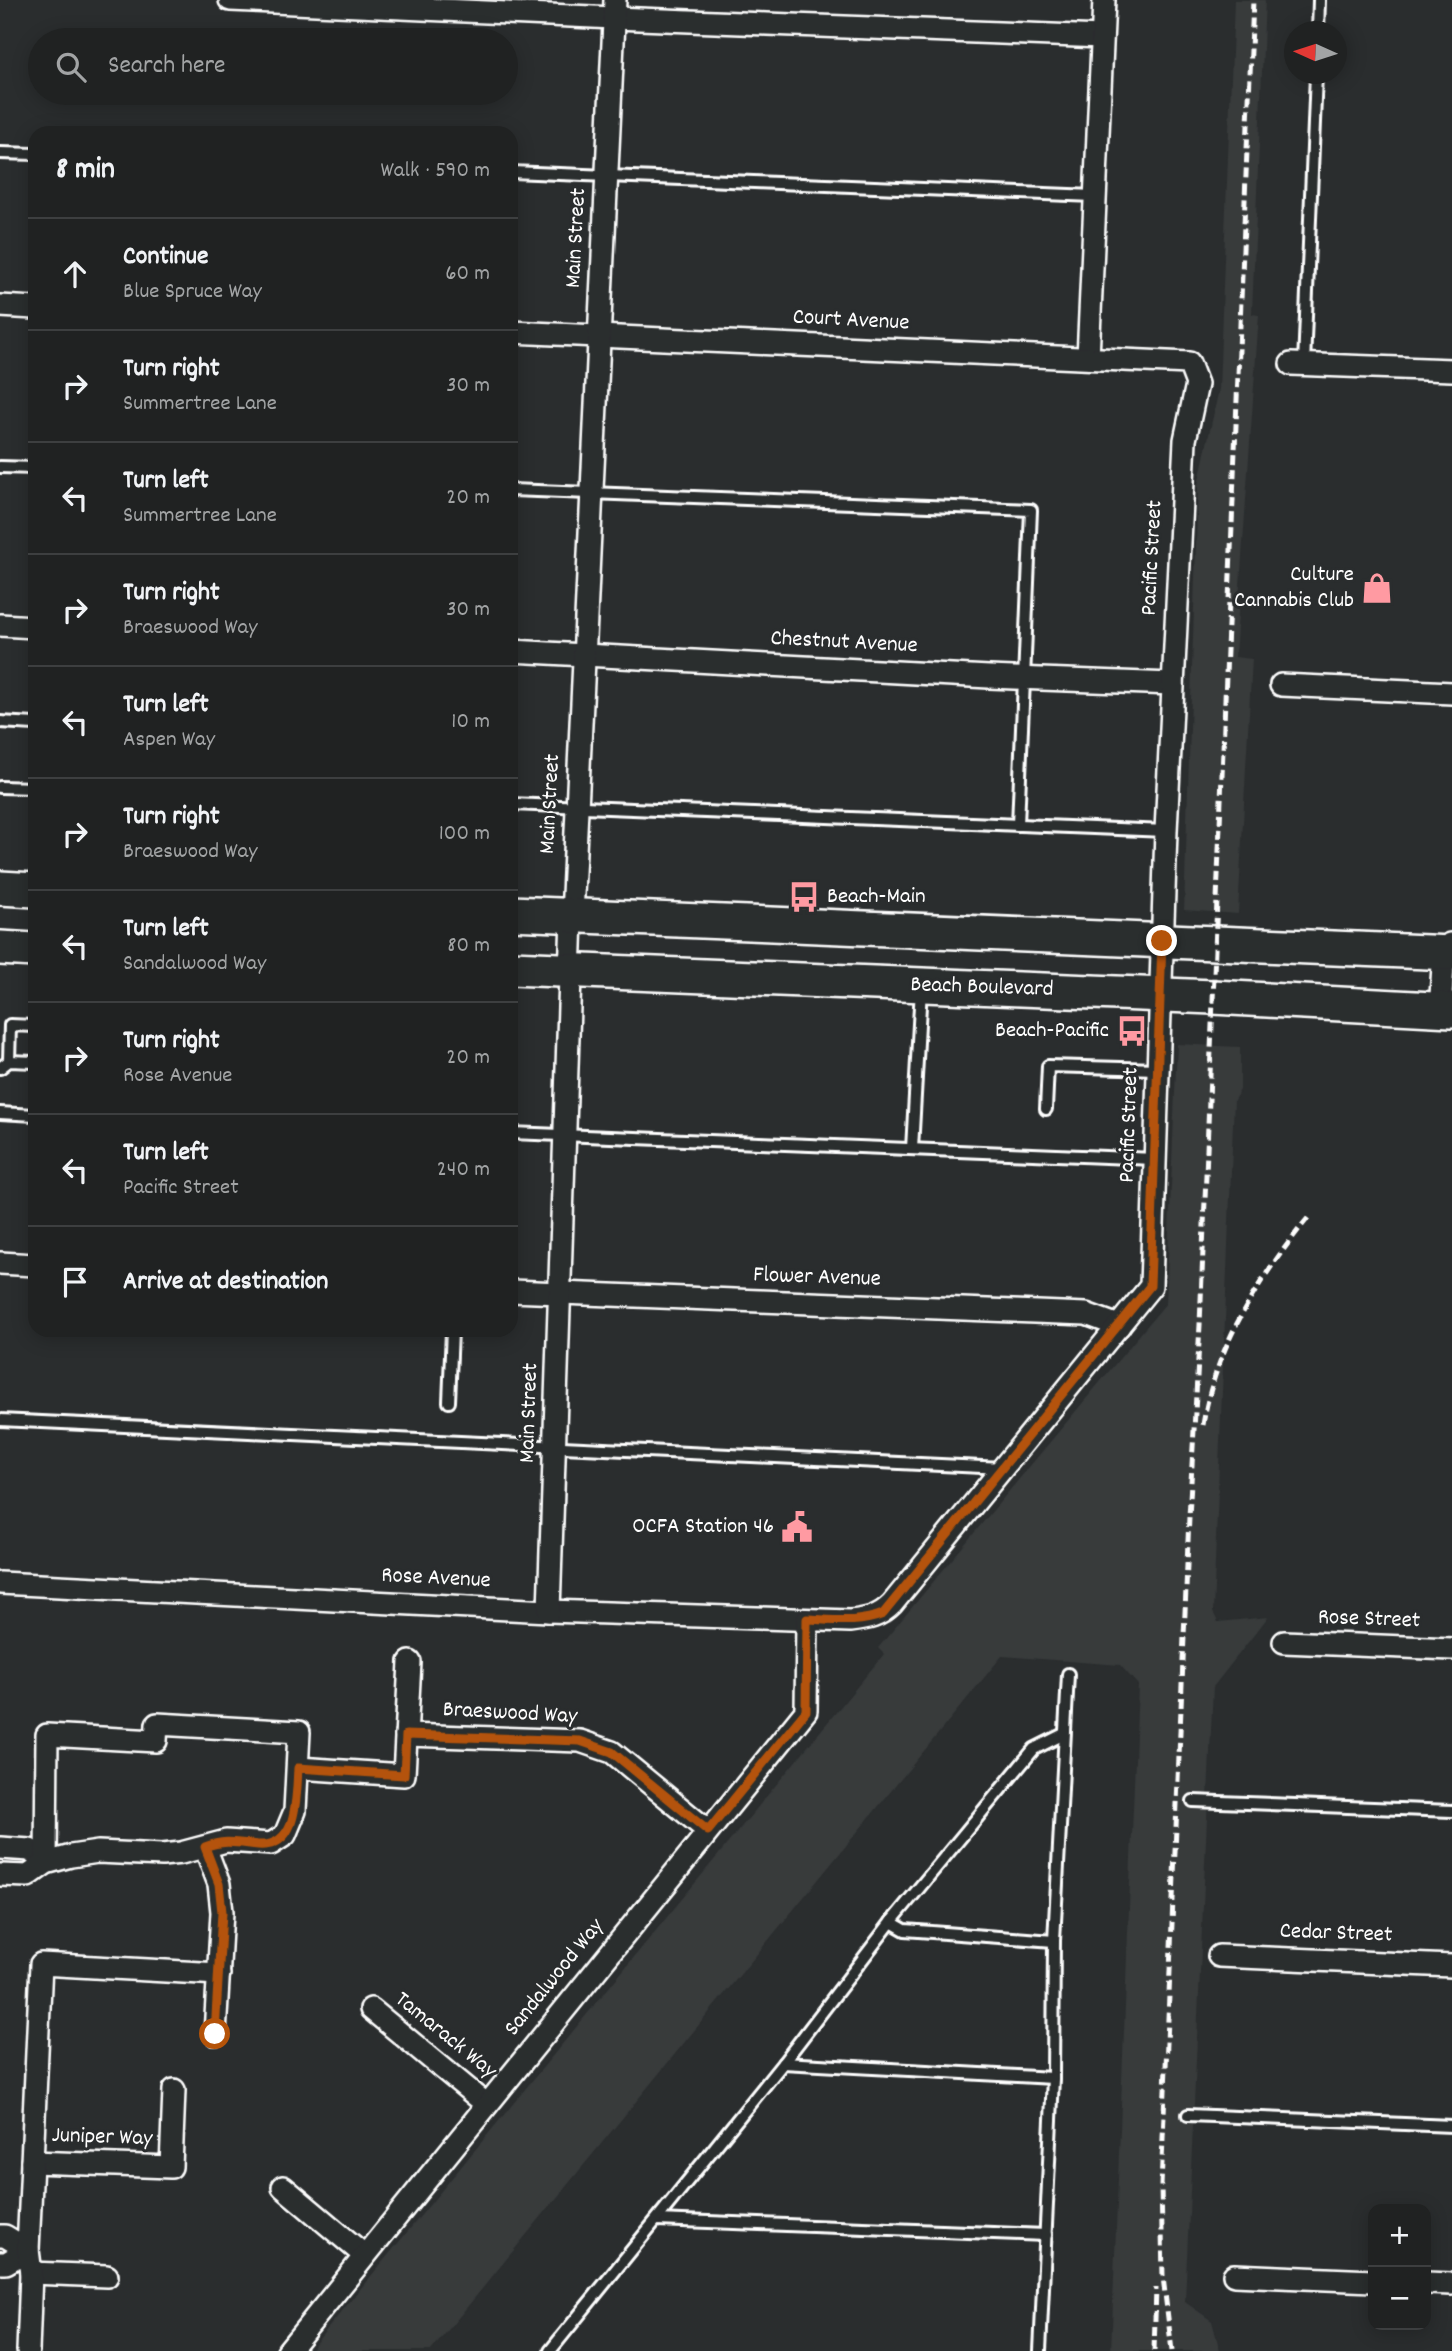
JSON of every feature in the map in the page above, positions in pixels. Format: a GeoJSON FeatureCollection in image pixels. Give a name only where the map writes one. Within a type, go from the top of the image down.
{"type":"FeatureCollection","features":[{"type":"Feature","properties":{"kind":"main road"},"geometry":{"type":"LineString","coordinates":[[0,888],[28,890]]}},
{"type":"Feature","properties":{"kind":"main road"},"geometry":{"type":"LineString","coordinates":[[518,913],[1162,941],[1449,948]]}},
{"type":"Feature","properties":{"kind":"main road"},"geometry":{"type":"LineString","coordinates":[[0,948],[28,950]]}},
{"type":"Feature","properties":{"kind":"main road","name":"Beach Boulevard"},"geometry":{"type":"LineString","coordinates":[[518,968],[1160,995],[1446,1010]]}},
{"type":"Feature","properties":{"kind":"street"},"geometry":{"type":"LineString","coordinates":[[230,0],[614,9],[1102,37]]}},
{"type":"Feature","properties":{"kind":"street"},"geometry":{"type":"LineString","coordinates":[[1088,358],[1104,0]]}},
{"type":"Feature","properties":{"kind":"street","name":"Main Street"},"geometry":{"type":"LineString","coordinates":[[549,1611],[572,916],[614,9]]}},
{"type":"Feature","properties":{"kind":"street"},"geometry":{"type":"LineString","coordinates":[[0,306],[28,308]]}},
{"type":"Feature","properties":{"kind":"street","name":"Court Avenue"},"geometry":{"type":"LineString","coordinates":[[518,331],[1189,363]]}},
{"type":"Feature","properties":{"kind":"street","name":"Pacific Street"},"geometry":{"type":"LineString","coordinates":[[870,1619],[883,1614],[892,1604],[1150,1286],[1166,831],[1185,440],[1197,384],[1189,363]]}},
{"type":"Feature","properties":{"kind":"street"},"geometry":{"type":"LineString","coordinates":[[1297,364],[1452,370]]}},
{"type":"Feature","properties":{"kind":"street"},"geometry":{"type":"LineString","coordinates":[[0,625],[28,627]]}},
{"type":"Feature","properties":{"kind":"street","name":"Chestnut Avenue"},"geometry":{"type":"LineString","coordinates":[[518,651],[1173,684]]}},
{"type":"Feature","properties":{"kind":"street"},"geometry":{"type":"LineString","coordinates":[[1282,685],[1452,693]]}},
{"type":"Feature","properties":{"kind":"street"},"geometry":{"type":"LineString","coordinates":[[1446,1010],[1449,948]]}},
{"type":"Feature","properties":{"kind":"street"},"geometry":{"type":"LineString","coordinates":[[0,1263],[28,1265]]}},
{"type":"Feature","properties":{"kind":"street","name":"Flower Avenue"},"geometry":{"type":"LineString","coordinates":[[518,1291],[1086,1314],[1119,1326]]}},
{"type":"Feature","properties":{"kind":"street","name":"Rose Avenue"},"geometry":{"type":"LineString","coordinates":[[0,1583],[549,1611],[870,1619]]}},
{"type":"Feature","properties":{"kind":"street","name":"Sandalwood Way"},"geometry":{"type":"LineString","coordinates":[[288,2351],[806,1711],[807,1619]]}},
{"type":"Feature","properties":{"kind":"street","name":"Rose Street"},"geometry":{"type":"LineString","coordinates":[[1284,1642],[1452,1649]]}},
{"type":"Feature","properties":{"kind":"street"},"geometry":{"type":"LineString","coordinates":[[298,1768],[404,1775],[410,1662]]}},
{"type":"Feature","properties":{"kind":"street"},"geometry":{"type":"LineString","coordinates":[[0,1875],[28,1876],[46,1863],[98,1852],[162,1855],[226,1841],[271,1844],[285,1835],[295,1811],[299,1732],[157,1724],[156,1741],[47,1735],[46,1863]]}},
{"type":"Feature","properties":{"kind":"street","name":"Braeswood Way"},"geometry":{"type":"LineString","coordinates":[[406,1735],[580,1741],[612,1752],[708,1831]]}},
{"type":"Feature","properties":{"kind":"street"},"geometry":{"type":"LineString","coordinates":[[205,1847],[219,1884],[222,1912],[215,2034]]}},
{"type":"Feature","properties":{"kind":"street"},"geometry":{"type":"LineString","coordinates":[[0,1849],[30,1850],[46,1863]]}},
{"type":"Feature","properties":{"kind":"street","name":"Cedar Street"},"geometry":{"type":"LineString","coordinates":[[1219,1956],[1452,1965]]}},
{"type":"Feature","properties":{"kind":"street"},"geometry":{"type":"LineString","coordinates":[[28,2351],[31,2273],[28,2250],[41,1964],[219,1974]]}},
{"type":"Feature","properties":{"kind":"street","name":"Tamarack Way"},"geometry":{"type":"LineString","coordinates":[[371,2009],[486,2104]]}},
{"type":"Feature","properties":{"kind":"street","name":"Juniper Way"},"geometry":{"type":"LineString","coordinates":[[32,2162],[171,2167],[174,2090]]}},
{"type":"Feature","properties":{"kind":"street"},"geometry":{"type":"LineString","coordinates":[[283,2187],[364,2255]]}},
{"type":"Feature","properties":{"kind":"street"},"geometry":{"type":"LineString","coordinates":[[0,2236],[5,2236],[28,2250]]}},
{"type":"Feature","properties":{"kind":"street"},"geometry":{"type":"LineString","coordinates":[[0,2263],[6,2263],[28,2250]]}},
{"type":"Feature","properties":{"kind":"street"},"geometry":{"type":"LineString","coordinates":[[31,2273],[107,2276]]}},
{"type":"Feature","properties":{"kind":"street"},"geometry":{"type":"LineString","coordinates":[[1234,2275],[1368,2281]]}},
{"type":"Feature","properties":{"kind":"street"},"geometry":{"type":"LineString","coordinates":[[1431,2283],[1452,2284]]}},
{"type":"Feature","properties":{"kind":"lane"},"geometry":{"type":"LineString","coordinates":[[1318,21],[1319,0]]}},
{"type":"Feature","properties":{"kind":"lane"},"geometry":{"type":"LineString","coordinates":[[1297,364],[1315,84]]}},
{"type":"Feature","properties":{"kind":"lane"},"geometry":{"type":"LineString","coordinates":[[0,153],[28,154]]}},
{"type":"Feature","properties":{"kind":"lane"},"geometry":{"type":"LineString","coordinates":[[518,172],[1094,196]]}},
{"type":"Feature","properties":{"kind":"lane"},"geometry":{"type":"LineString","coordinates":[[0,467],[28,468]]}},
{"type":"Feature","properties":{"kind":"lane"},"geometry":{"type":"LineString","coordinates":[[518,490],[1031,510],[1018,825]]}},
{"type":"Feature","properties":{"kind":"lane"},"geometry":{"type":"LineString","coordinates":[[0,722],[28,724]]}},
{"type":"Feature","properties":{"kind":"lane"},"geometry":{"type":"LineString","coordinates":[[0,787],[28,788]]}},
{"type":"Feature","properties":{"kind":"lane"},"geometry":{"type":"LineString","coordinates":[[518,804],[1166,831]]}},
{"type":"Feature","properties":{"kind":"lane"},"geometry":{"type":"LineString","coordinates":[[912,1149],[921,985]]}},
{"type":"Feature","properties":{"kind":"lane"},"geometry":{"type":"LineString","coordinates":[[28,1026],[10,1025],[4,1064],[28,1062]]}},
{"type":"Feature","properties":{"kind":"lane"},"geometry":{"type":"LineString","coordinates":[[1046,1109],[1048,1066],[1158,1069]]}},
{"type":"Feature","properties":{"kind":"lane"},"geometry":{"type":"LineString","coordinates":[[0,1113],[28,1115]]}},
{"type":"Feature","properties":{"kind":"lane"},"geometry":{"type":"LineString","coordinates":[[518,1133],[1155,1158]]}},
{"type":"Feature","properties":{"kind":"lane"},"geometry":{"type":"LineString","coordinates":[[449,1402],[452,1337]]}},
{"type":"Feature","properties":{"kind":"lane"},"geometry":{"type":"LineString","coordinates":[[0,1420],[1003,1468]]}},
{"type":"Feature","properties":{"kind":"lane"},"geometry":{"type":"LineString","coordinates":[[1040,2351],[1053,2078],[1054,1941],[1068,1674]]}},
{"type":"Feature","properties":{"kind":"lane"},"geometry":{"type":"LineString","coordinates":[[550,2351],[783,2063],[891,1923],[1034,1749],[1064,1734]]}},
{"type":"Feature","properties":{"kind":"lane"},"geometry":{"type":"LineString","coordinates":[[1194,1801],[1452,1811]]}},
{"type":"Feature","properties":{"kind":"lane"},"geometry":{"type":"LineString","coordinates":[[891,1923],[905,1930],[1054,1941]]}},
{"type":"Feature","properties":{"kind":"lane"},"geometry":{"type":"LineString","coordinates":[[783,2063],[1053,2078]]}},
{"type":"Feature","properties":{"kind":"lane"},"geometry":{"type":"LineString","coordinates":[[1188,2115],[1452,2126]]}},
{"type":"Feature","properties":{"kind":"lane"},"geometry":{"type":"LineString","coordinates":[[657,2220],[1046,2235]]}},
{"type":"Feature","properties":{"kind":"shaded area"},"geometry":{"type":"Polygon","coordinates":[[[1234,0],[1265,0],[1252,314],[1259,315],[1235,657],[1252,659],[1238,914],[1184,910],[1198,485],[1219,389],[1234,0]]]}},
{"type":"Feature","properties":{"kind":"shaded area"},"geometry":{"type":"Polygon","coordinates":[[[1177,1044],[1240,1047],[1240,1090],[1234,1100],[1213,1612],[1218,1622],[1268,1617],[1213,1687],[1185,2302],[1212,2321],[1220,2351],[1111,2351],[1138,1685],[1120,1665],[1002,1656],[431,2351],[309,2351],[884,1654],[878,1648],[1166,1303],[1177,1044]]]}},
{"type":"Feature","properties":{"kind":"railway"},"geometry":{"type":"LineString","coordinates":[[1172,2351],[1163,2277],[1161,2186],[1189,1517],[1200,1325],[1253,0]]}},
{"type":"Feature","properties":{"kind":"railway"},"geometry":{"type":"LineString","coordinates":[[1203,1425],[1218,1368],[1242,1315],[1256,1289],[1308,1218]]}},
{"type":"Feature","properties":{"kind":"railway"},"geometry":{"type":"LineString","coordinates":[[1154,2351],[1156,2288]]}},
{"type":"Feature","properties":{"kind":"place","name":"Culture Cannabis Club"},"geometry":{"type":"Point","coordinates":[1377,588]}},
{"type":"Feature","properties":{"kind":"place","name":"Beach-Main"},"geometry":{"type":"Point","coordinates":[804,897]}},
{"type":"Feature","properties":{"kind":"place","name":"Beach-Pacific"},"geometry":{"type":"Point","coordinates":[1132,1031]}},
{"type":"Feature","properties":{"kind":"place","name":"OCFA Station 46"},"geometry":{"type":"Point","coordinates":[797,1527]}},
{"type":"Feature","properties":{"kind":"route"},"geometry":{"type":"LineString","coordinates":[[215,2034],[222,1912],[219,1884],[205,1847],[226,1841],[271,1844],[285,1835],[295,1811],[298,1768],[404,1775],[406,1735],[580,1741],[612,1752],[708,1831],[806,1711],[807,1619],[850,1621],[870,1619],[883,1614],[1150,1286],[1162,941]]}}]}
